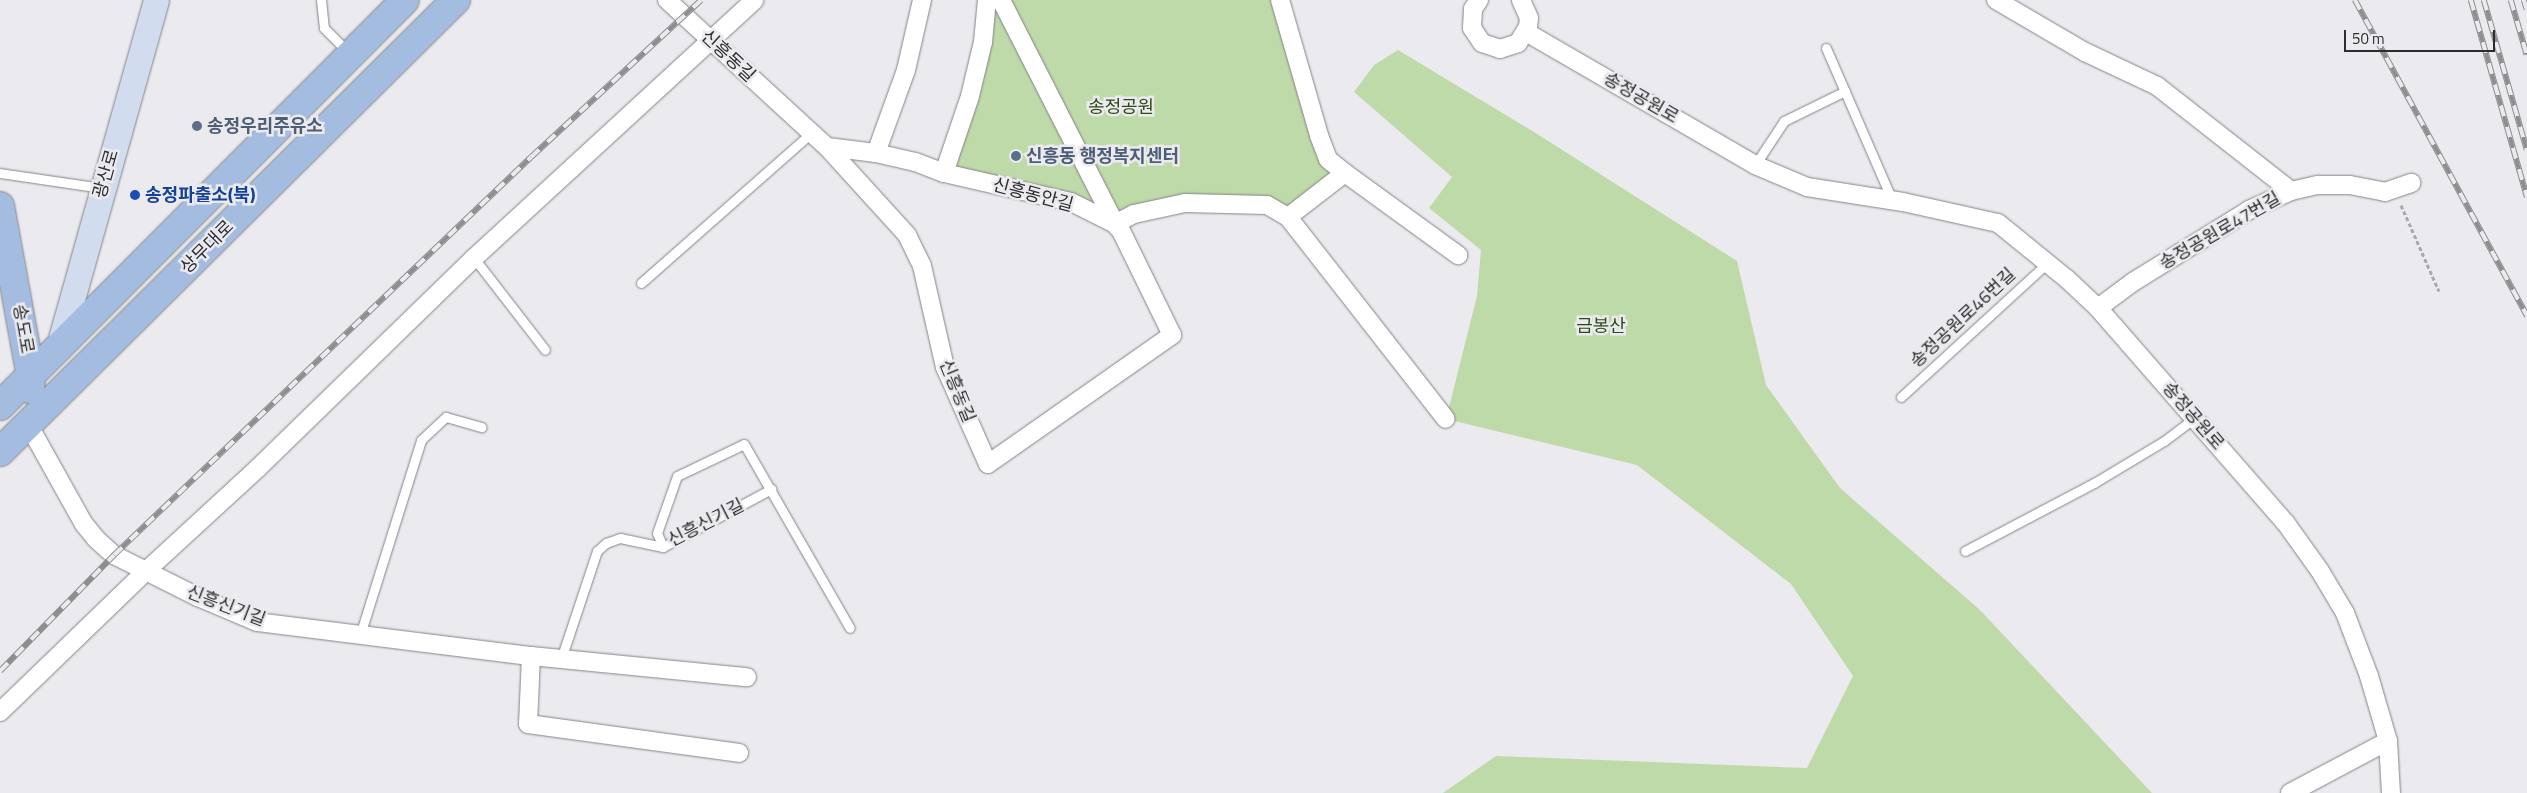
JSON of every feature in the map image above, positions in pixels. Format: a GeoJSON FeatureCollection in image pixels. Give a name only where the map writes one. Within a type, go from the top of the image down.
{"type":"FeatureCollection","features":[{"type":"Feature","properties":{"kind":"main road","name":"광산로"},"geometry":{"type":"LineString","coordinates":[[58,349],[156,0]]}},
{"type":"Feature","properties":{"kind":"main road","name":"상무대로"},"geometry":{"type":"LineString","coordinates":[[0,406],[405,0]]}},
{"type":"Feature","properties":{"kind":"main road","name":"상무대로"},"geometry":{"type":"LineString","coordinates":[[0,452],[456,0]]}},
{"type":"Feature","properties":{"kind":"main road","name":"송도로"},"geometry":{"type":"LineString","coordinates":[[0,206],[31,376],[28,424]]}},
{"type":"Feature","properties":{"kind":"street","name":"신흥동길"},"geometry":{"type":"LineString","coordinates":[[667,0],[827,147],[898,224],[915,249],[932,303],[945,368],[988,464],[1172,335],[1121,231],[1115,224]]}},
{"type":"Feature","properties":{"kind":"street"},"geometry":{"type":"LineString","coordinates":[[0,712],[146,571],[258,468],[474,258],[755,0]]}},
{"type":"Feature","properties":{"kind":"street"},"geometry":{"type":"LineString","coordinates":[[876,153],[906,70],[922,0]]}},
{"type":"Feature","properties":{"kind":"street"},"geometry":{"type":"LineString","coordinates":[[944,173],[970,96],[984,42],[987,0]]}},
{"type":"Feature","properties":{"kind":"street"},"geometry":{"type":"LineString","coordinates":[[1001,0],[1115,224],[1134,214],[1186,203],[1267,205],[1288,216],[1446,419]]}},
{"type":"Feature","properties":{"kind":"street"},"geometry":{"type":"LineString","coordinates":[[1280,0],[1319,135],[1328,159],[1458,255]]}},
{"type":"Feature","properties":{"kind":"street"},"geometry":{"type":"LineString","coordinates":[[1473,3],[1472,28],[1482,43],[1491,47],[1510,47],[1518,43],[1526,32],[1529,18],[1521,0]]}},
{"type":"Feature","properties":{"kind":"street"},"geometry":{"type":"LineString","coordinates":[[1996,0],[2086,52],[2157,86],[2292,191]]}},
{"type":"Feature","properties":{"kind":"street","name":"송정공원로"},"geometry":{"type":"LineString","coordinates":[[1526,32],[1755,165],[1807,187],[1892,200],[1998,223],[2047,263],[2098,308],[2285,522],[2312,559],[2345,613],[2369,676],[2388,740],[2391,793]]}},
{"type":"Feature","properties":{"kind":"street","name":"신흥동안길"},"geometry":{"type":"LineString","coordinates":[[827,147],[876,153],[914,162],[944,173],[1071,202],[1115,224]]}},
{"type":"Feature","properties":{"kind":"street"},"geometry":{"type":"LineString","coordinates":[[1288,216],[1345,173]]}},
{"type":"Feature","properties":{"kind":"street","name":"송정공원로47번길"},"geometry":{"type":"LineString","coordinates":[[2098,308],[2133,282],[2242,214],[2292,191],[2318,185],[2350,184],[2385,192],[2403,186]]}},
{"type":"Feature","properties":{"kind":"street","name":"신흥신기길"},"geometry":{"type":"LineString","coordinates":[[28,424],[84,524],[96,539],[114,555],[257,622],[531,656],[747,677]]}},
{"type":"Feature","properties":{"kind":"street"},"geometry":{"type":"LineString","coordinates":[[531,656],[528,724],[739,753]]}},
{"type":"Feature","properties":{"kind":"street"},"geometry":{"type":"LineString","coordinates":[[2290,793],[2388,740]]}},
{"type":"Feature","properties":{"kind":"lane"},"geometry":{"type":"LineString","coordinates":[[321,0],[324,28],[351,55]]}},
{"type":"Feature","properties":{"kind":"lane"},"geometry":{"type":"LineString","coordinates":[[1826,48],[1892,200]]}},
{"type":"Feature","properties":{"kind":"lane"},"geometry":{"type":"LineString","coordinates":[[1755,165],[1784,122],[1845,91]]}},
{"type":"Feature","properties":{"kind":"lane"},"geometry":{"type":"LineString","coordinates":[[641,283],[811,133]]}},
{"type":"Feature","properties":{"kind":"lane"},"geometry":{"type":"LineString","coordinates":[[0,173],[102,188]]}},
{"type":"Feature","properties":{"kind":"lane"},"geometry":{"type":"LineString","coordinates":[[474,258],[545,350]]}},
{"type":"Feature","properties":{"kind":"lane","name":"송정공원로46번길"},"geometry":{"type":"LineString","coordinates":[[1901,397],[2047,263]]}},
{"type":"Feature","properties":{"kind":"lane"},"geometry":{"type":"LineString","coordinates":[[360,635],[421,440],[446,417],[482,427]]}},
{"type":"Feature","properties":{"kind":"lane"},"geometry":{"type":"LineString","coordinates":[[1965,551],[2094,483],[2164,441],[2194,418]]}},
{"type":"Feature","properties":{"kind":"lane"},"geometry":{"type":"LineString","coordinates":[[663,547],[657,533],[677,476],[744,444],[850,628]]}},
{"type":"Feature","properties":{"kind":"lane","name":"신흥신기길"},"geometry":{"type":"LineString","coordinates":[[561,659],[597,551],[606,543],[620,538],[663,547],[771,489]]}},
{"type":"Feature","properties":{"kind":"path"},"geometry":{"type":"LineString","coordinates":[[2403,186],[2439,291]]}},
{"type":"Feature","properties":{"kind":"green space","name":"송정공원"},"geometry":{"type":"Polygon","coordinates":[[[987,0],[1280,0],[1319,135],[1345,173],[1288,217],[1185,203],[1115,224],[944,173],[987,0]]]}},
{"type":"Feature","properties":{"kind":"green space","name":"금봉산"},"geometry":{"type":"Polygon","coordinates":[[[1398,50],[1534,132],[1737,261],[1766,385],[1840,488],[1980,610],[2152,793],[1443,793],[1496,756],[1807,768],[1853,676],[1791,584],[1637,465],[1446,419],[1477,296],[1481,250],[1429,208],[1452,177],[1354,92],[1374,65],[1398,50]]]}},
{"type":"Feature","properties":{"kind":"railway"},"geometry":{"type":"LineString","coordinates":[[0,671],[114,555],[531,157],[701,0]]}},
{"type":"Feature","properties":{"kind":"railway"},"geometry":{"type":"LineString","coordinates":[[2355,0],[2527,316]]}},
{"type":"Feature","properties":{"kind":"railway"},"geometry":{"type":"LineString","coordinates":[[2471,0],[2527,197]]}},
{"type":"Feature","properties":{"kind":"railway"},"geometry":{"type":"LineString","coordinates":[[2484,0],[2527,150]]}},
{"type":"Feature","properties":{"kind":"railway"},"geometry":{"type":"LineString","coordinates":[[2511,0],[2527,55]]}},
{"type":"Feature","properties":{"kind":"railway"},"geometry":{"type":"LineString","coordinates":[[2524,0],[2527,10]]}},
{"type":"Feature","properties":{"kind":"place","name":"송정우리주유소"},"geometry":{"type":"Point","coordinates":[197,126]}},
{"type":"Feature","properties":{"kind":"place","name":"신흥동 행정복지센터"},"geometry":{"type":"Point","coordinates":[1016,156]}},
{"type":"Feature","properties":{"kind":"place","name":"송정파출소(북)"},"geometry":{"type":"Point","coordinates":[135,195]}}]}
